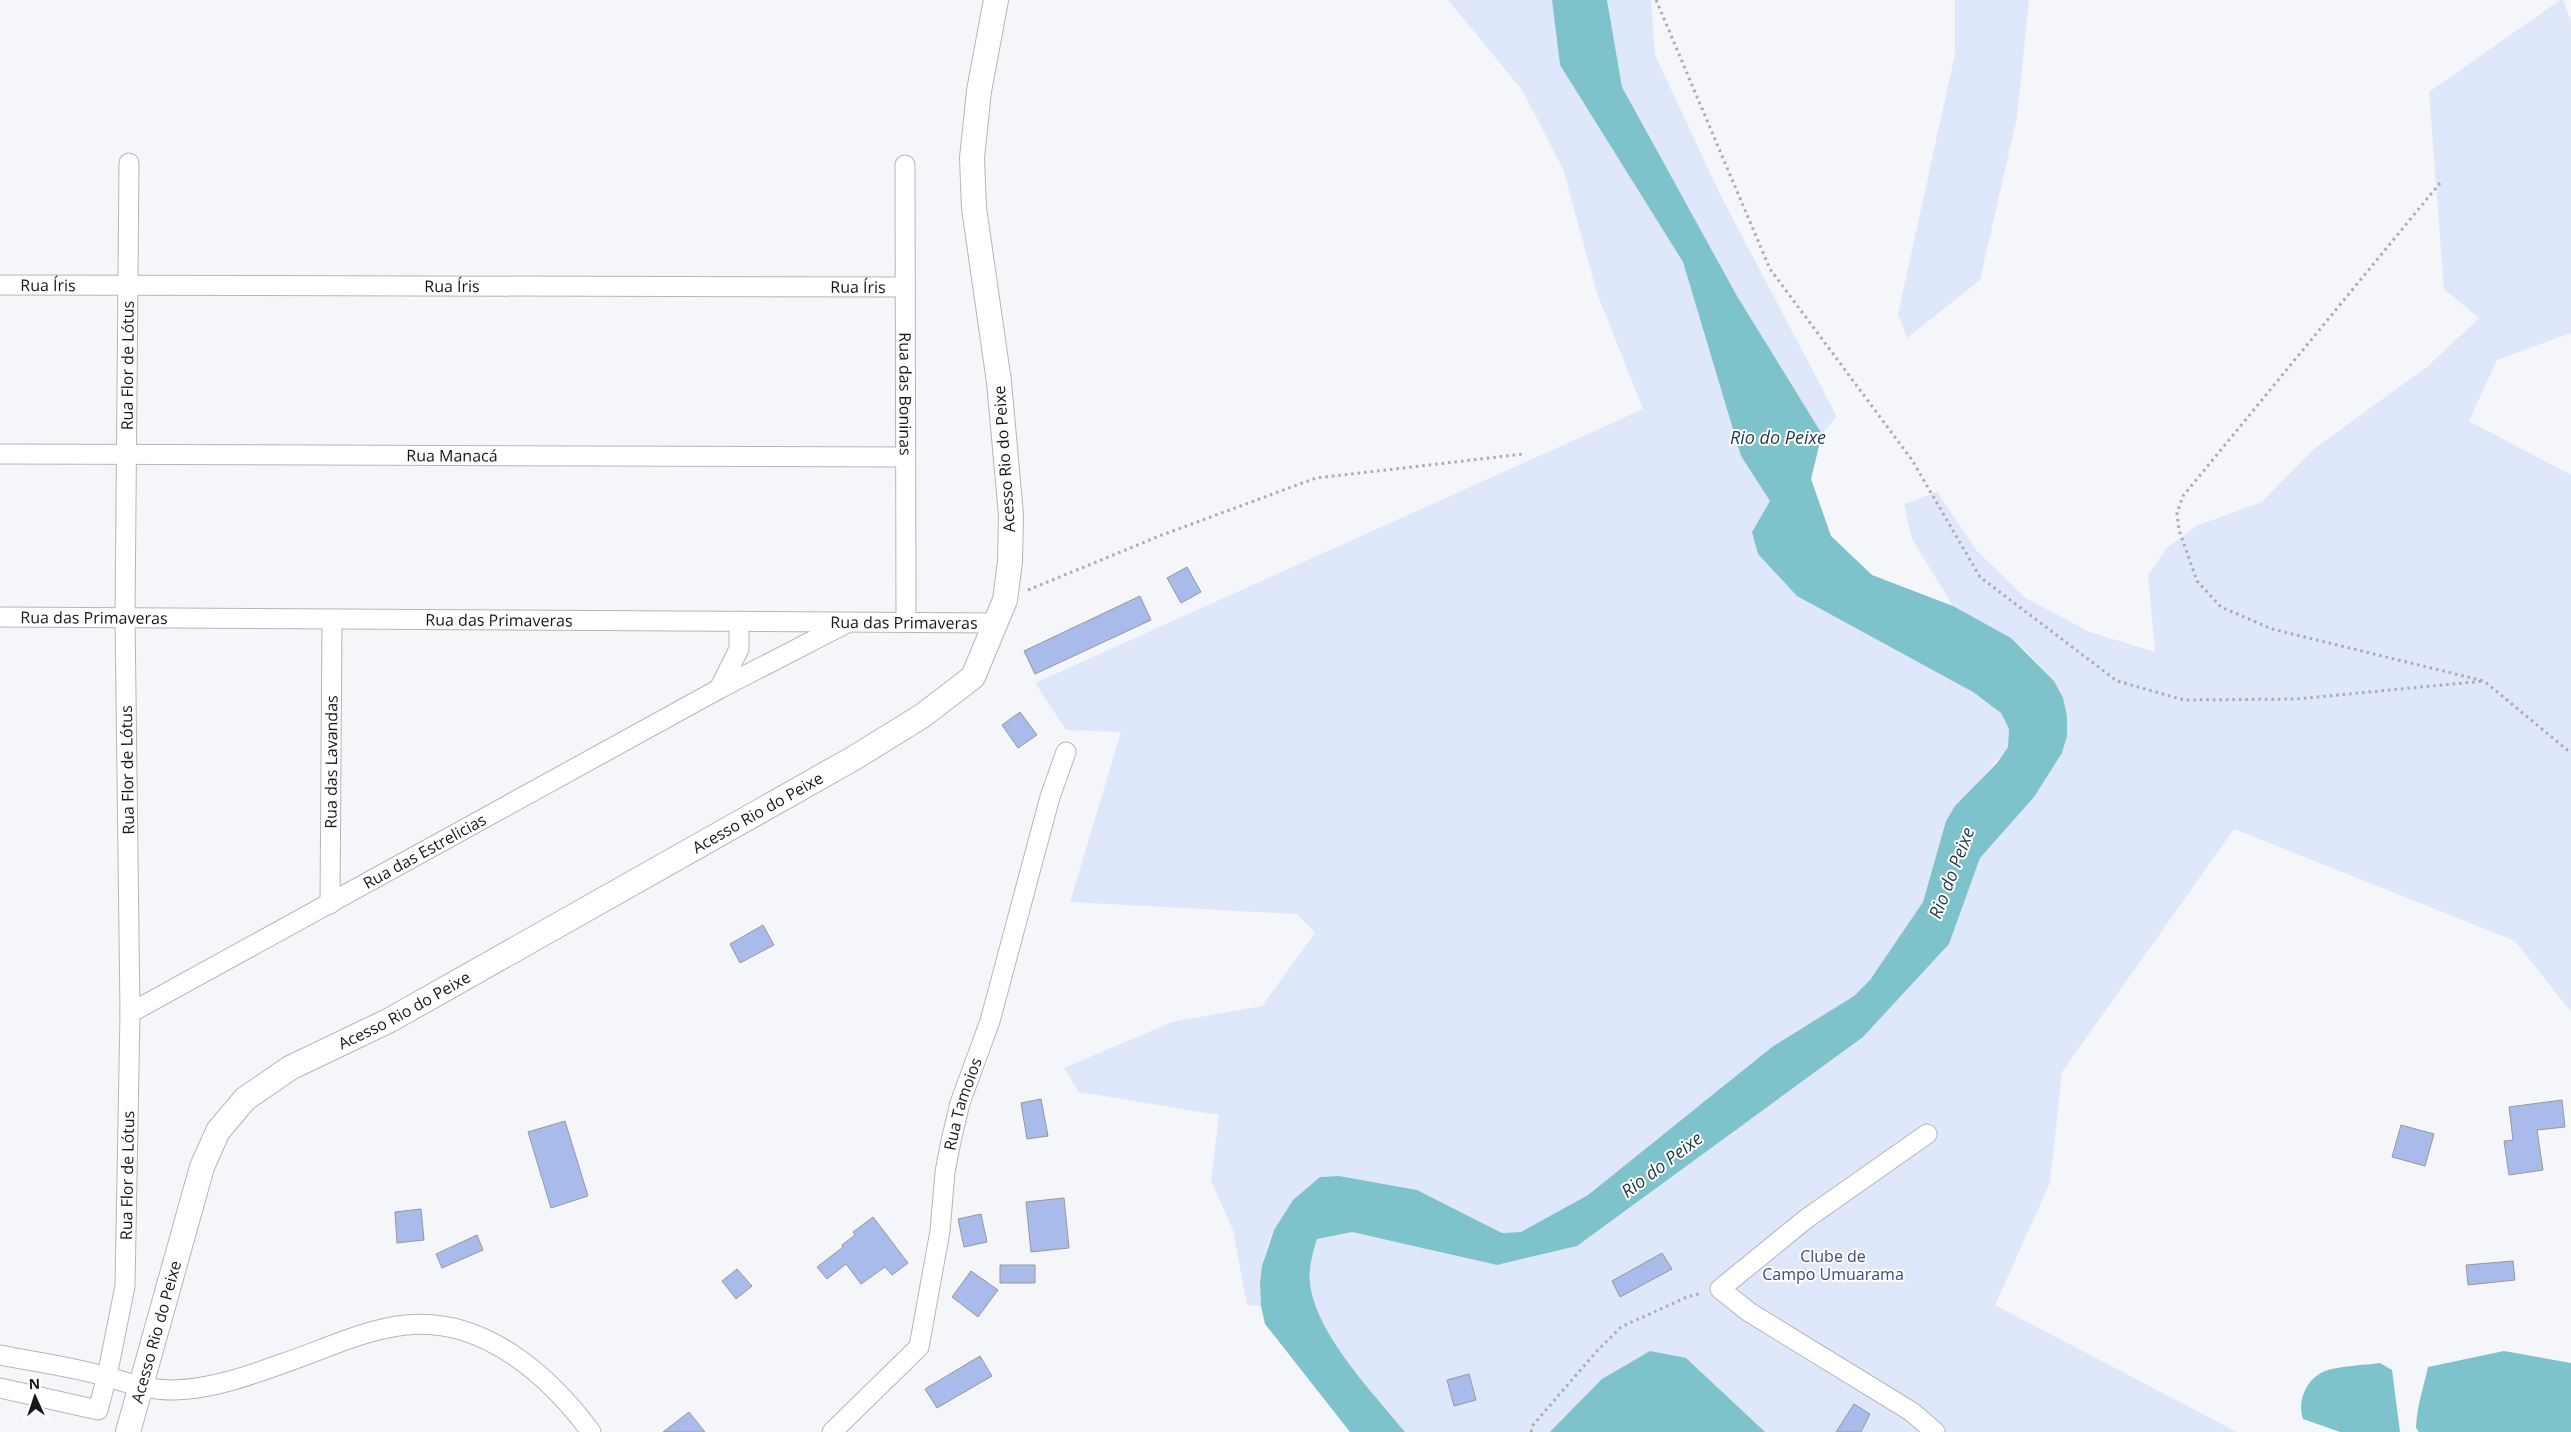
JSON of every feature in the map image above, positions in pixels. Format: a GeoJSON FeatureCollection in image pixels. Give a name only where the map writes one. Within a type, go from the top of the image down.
{"type":"FeatureCollection","features":[{"type":"Feature","properties":{"kind":"street","name":"Acesso Rio do Peixe"},"geometry":{"type":"LineString","coordinates":[[128,1432],[202,1167],[218,1131],[245,1099],[290,1068],[390,1020],[854,758],[914,721],[953,694],[973,676],[997,623],[1005,600],[1010,562],[1011,515],[999,382],[974,208],[972,158],[979,91],[996,0]]}},
{"type":"Feature","properties":{"kind":"street","name":"Rua Flor de Lótus"},"geometry":{"type":"LineString","coordinates":[[0,1388],[98,1410],[107,1376],[124,1286],[130,1013],[126,617],[129,163]]}},
{"type":"Feature","properties":{"kind":"street","name":"Rua das Boninas"},"geometry":{"type":"LineString","coordinates":[[905,166],[906,622]]}},
{"type":"Feature","properties":{"kind":"street","name":"Rua Íris"},"geometry":{"type":"LineString","coordinates":[[0,285],[905,286]]}},
{"type":"Feature","properties":{"kind":"street","name":"Rua Manacá"},"geometry":{"type":"LineString","coordinates":[[0,454],[905,458]]}},
{"type":"Feature","properties":{"kind":"street","name":"Rua das Primaveras"},"geometry":{"type":"LineString","coordinates":[[0,616],[997,623]]}},
{"type":"Feature","properties":{"kind":"street","name":"Rua das Lavandas"},"geometry":{"type":"LineString","coordinates":[[330,904],[332,619]]}},
{"type":"Feature","properties":{"kind":"street"},"geometry":{"type":"LineString","coordinates":[[719,689],[739,649],[739,621]]}},
{"type":"Feature","properties":{"kind":"street","name":"Rua das Estrelicias"},"geometry":{"type":"LineString","coordinates":[[130,1013],[719,689],[848,622]]}},
{"type":"Feature","properties":{"kind":"street","name":"Rua Tamoios"},"geometry":{"type":"LineString","coordinates":[[832,1432],[919,1347],[940,1231],[945,1172],[960,1103],[990,1021],[1050,797],[1066,752]]}},
{"type":"Feature","properties":{"kind":"street"},"geometry":{"type":"LineString","coordinates":[[1927,1134],[1806,1219],[1720,1288],[1749,1312],[1912,1412],[1934,1432]]}},
{"type":"Feature","properties":{"kind":"street"},"geometry":{"type":"LineString","coordinates":[[0,1355],[107,1376],[141,1388],[174,1390],[207,1386],[245,1377],[374,1331],[406,1325],[438,1324],[468,1332],[495,1343],[543,1377],[590,1432]]}},
{"type":"Feature","properties":{"kind":"path"},"geometry":{"type":"LineString","coordinates":[[1656,0],[1770,269],[1912,460],[1980,576],[2117,681],[2184,700],[2296,699],[2484,681]]}},
{"type":"Feature","properties":{"kind":"path"},"geometry":{"type":"LineString","coordinates":[[2440,184],[2183,496],[2177,513],[2179,530],[2197,581],[2220,607],[2272,629],[2484,681],[2571,753]]}},
{"type":"Feature","properties":{"kind":"path"},"geometry":{"type":"LineString","coordinates":[[1005,600],[1162,535],[1316,478],[1524,454]]}},
{"type":"Feature","properties":{"kind":"path"},"geometry":{"type":"LineString","coordinates":[[1531,1432],[1533,1425],[1597,1351],[1621,1328],[1687,1297],[1720,1288]]}},
{"type":"Feature","properties":{"kind":"green space"},"geometry":{"type":"Polygon","coordinates":[[[1448,0],[1552,0],[1560,65],[1683,262],[1741,455],[1770,501],[1752,532],[2001,713],[2009,729],[2008,747],[1946,821],[1923,902],[1870,980],[1854,996],[1772,1047],[1588,1195],[1521,1232],[1502,1233],[1417,1190],[1339,1176],[1320,1177],[1289,1210],[1274,1230],[1267,1248],[1263,1267],[1261,1306],[1247,1305],[1233,1230],[1211,1181],[1219,1115],[1079,1092],[1064,1068],[1172,1022],[1262,1006],[1315,933],[1297,914],[1070,902],[1121,732],[1066,730],[1035,683],[1643,409],[1597,293],[1563,169],[1522,90],[1448,0]]]}},
{"type":"Feature","properties":{"kind":"green space"},"geometry":{"type":"Polygon","coordinates":[[[1607,0],[1651,0],[1655,55],[1720,194],[1837,417],[1822,434],[1737,296],[1622,87],[1607,0]]]}},
{"type":"Feature","properties":{"kind":"green space"},"geometry":{"type":"Polygon","coordinates":[[[1955,0],[2029,0],[2017,117],[1980,280],[1907,338],[1898,314],[1955,54],[1955,0]]]}},
{"type":"Feature","properties":{"kind":"green space","name":"Clube de Campo Umuarama"},"geometry":{"type":"Polygon","coordinates":[[[2560,0],[2563,0],[2571,22],[2571,333],[2497,360],[2469,421],[2571,475],[2571,1012],[2515,941],[2234,829],[2062,1072],[2050,1183],[1995,1305],[2237,1432],[1405,1432],[1343,1356],[1318,1312],[1311,1290],[1310,1269],[1317,1239],[1352,1232],[1497,1265],[1577,1246],[1863,1037],[1949,944],[1980,858],[2034,797],[2062,753],[2067,736],[2067,716],[2054,681],[2011,638],[1953,606],[1912,539],[1904,504],[1937,492],[1977,551],[2027,599],[2090,632],[2155,652],[2148,575],[2167,548],[2196,526],[2262,502],[2314,449],[2428,366],[2479,318],[2444,289],[2429,92],[2560,0]]]}},
{"type":"Feature","properties":{"kind":"water","name":"Rio do Peixe"},"geometry":{"type":"Polygon","coordinates":[[[1552,0],[1607,0],[1622,87],[1737,296],[1822,434],[1811,479],[1831,536],[1872,575],[1953,606],[2011,638],[2054,681],[2063,698],[2067,716],[2067,736],[2062,753],[2034,797],[1980,858],[1949,944],[1863,1037],[1577,1246],[1497,1265],[1352,1232],[1317,1239],[1310,1269],[1311,1290],[1318,1312],[1343,1356],[1405,1432],[1350,1432],[1265,1324],[1261,1306],[1260,1284],[1262,1266],[1274,1230],[1293,1200],[1320,1177],[1339,1176],[1417,1190],[1502,1233],[1521,1232],[1588,1195],[1772,1047],[1854,996],[1870,980],[1923,902],[1946,821],[1955,806],[1997,763],[2008,747],[2009,729],[2001,713],[1973,692],[1797,596],[1758,554],[1752,532],[1770,501],[1741,456],[1683,262],[1560,65],[1552,0]]]}},
{"type":"Feature","properties":{"kind":"water"},"geometry":{"type":"Polygon","coordinates":[[[1650,1351],[1686,1358],[1765,1432],[1550,1432],[1602,1379],[1650,1351]]]}},
{"type":"Feature","properties":{"kind":"water"},"geometry":{"type":"Polygon","coordinates":[[[2504,1351],[2571,1363],[2571,1432],[2419,1432],[2416,1428],[2418,1412],[2428,1367],[2504,1351]]]}},
{"type":"Feature","properties":{"kind":"water"},"geometry":{"type":"Polygon","coordinates":[[[2380,1363],[2392,1370],[2400,1432],[2340,1432],[2303,1419],[2301,1412],[2302,1398],[2308,1385],[2318,1375],[2337,1368],[2380,1363]]]}},
{"type":"Feature","properties":{"kind":"building"},"geometry":{"type":"Polygon","coordinates":[[[1187,567],[1201,592],[1181,603],[1167,578],[1187,567]]]}},
{"type":"Feature","properties":{"kind":"building"},"geometry":{"type":"Polygon","coordinates":[[[1140,596],[1151,620],[1035,674],[1024,651],[1140,596]]]}},
{"type":"Feature","properties":{"kind":"building"},"geometry":{"type":"Polygon","coordinates":[[[1020,712],[1037,735],[1018,748],[1002,725],[1020,712]]]}},
{"type":"Feature","properties":{"kind":"building"},"geometry":{"type":"Polygon","coordinates":[[[763,925],[774,945],[740,963],[730,944],[763,925]]]}},
{"type":"Feature","properties":{"kind":"building"},"geometry":{"type":"Polygon","coordinates":[[[1041,1099],[1048,1136],[1027,1139],[1021,1103],[1041,1099]]]}},
{"type":"Feature","properties":{"kind":"building"},"geometry":{"type":"Polygon","coordinates":[[[2562,1100],[2565,1127],[2537,1130],[2543,1170],[2509,1175],[2504,1141],[2513,1140],[2509,1107],[2562,1100]]]}},
{"type":"Feature","properties":{"kind":"building"},"geometry":{"type":"Polygon","coordinates":[[[565,1121],[588,1196],[551,1208],[528,1132],[565,1121]]]}},
{"type":"Feature","properties":{"kind":"building"},"geometry":{"type":"Polygon","coordinates":[[[2401,1125],[2434,1134],[2425,1166],[2392,1157],[2401,1125]]]}},
{"type":"Feature","properties":{"kind":"building"},"geometry":{"type":"Polygon","coordinates":[[[1064,1198],[1069,1248],[1031,1252],[1026,1202],[1064,1198]]]}},
{"type":"Feature","properties":{"kind":"building"},"geometry":{"type":"Polygon","coordinates":[[[421,1209],[424,1240],[397,1243],[395,1212],[421,1209]]]}},
{"type":"Feature","properties":{"kind":"building"},"geometry":{"type":"Polygon","coordinates":[[[981,1214],[987,1242],[964,1247],[958,1219],[981,1214]]]}},
{"type":"Feature","properties":{"kind":"building"},"geometry":{"type":"Polygon","coordinates":[[[873,1217],[908,1263],[892,1275],[885,1267],[861,1284],[846,1264],[827,1279],[817,1267],[843,1247],[842,1245],[855,1235],[853,1232],[873,1217]]]}},
{"type":"Feature","properties":{"kind":"building"},"geometry":{"type":"Polygon","coordinates":[[[477,1235],[483,1250],[442,1268],[436,1254],[477,1235]]]}},
{"type":"Feature","properties":{"kind":"building"},"geometry":{"type":"Polygon","coordinates":[[[1662,1253],[1672,1269],[1620,1297],[1612,1281],[1662,1253]]]}},
{"type":"Feature","properties":{"kind":"building"},"geometry":{"type":"Polygon","coordinates":[[[2513,1261],[2515,1280],[2468,1285],[2466,1265],[2513,1261]]]}},
{"type":"Feature","properties":{"kind":"building"},"geometry":{"type":"Polygon","coordinates":[[[1000,1265],[1035,1265],[1035,1283],[1000,1283],[1000,1265]]]}},
{"type":"Feature","properties":{"kind":"building"},"geometry":{"type":"Polygon","coordinates":[[[737,1269],[752,1286],[736,1299],[722,1281],[737,1269]]]}},
{"type":"Feature","properties":{"kind":"building"},"geometry":{"type":"Polygon","coordinates":[[[971,1271],[998,1290],[978,1317],[952,1297],[971,1271]]]}},
{"type":"Feature","properties":{"kind":"building"},"geometry":{"type":"Polygon","coordinates":[[[980,1356],[992,1376],[937,1408],[925,1389],[980,1356]]]}},
{"type":"Feature","properties":{"kind":"building"},"geometry":{"type":"Polygon","coordinates":[[[1469,1374],[1476,1400],[1454,1406],[1447,1380],[1469,1374]]]}},
{"type":"Feature","properties":{"kind":"building"},"geometry":{"type":"Polygon","coordinates":[[[1854,1404],[1870,1414],[1861,1432],[1836,1432],[1854,1404]]]}},
{"type":"Feature","properties":{"kind":"building"},"geometry":{"type":"Polygon","coordinates":[[[689,1412],[705,1432],[663,1432],[689,1412]]]}}]}
